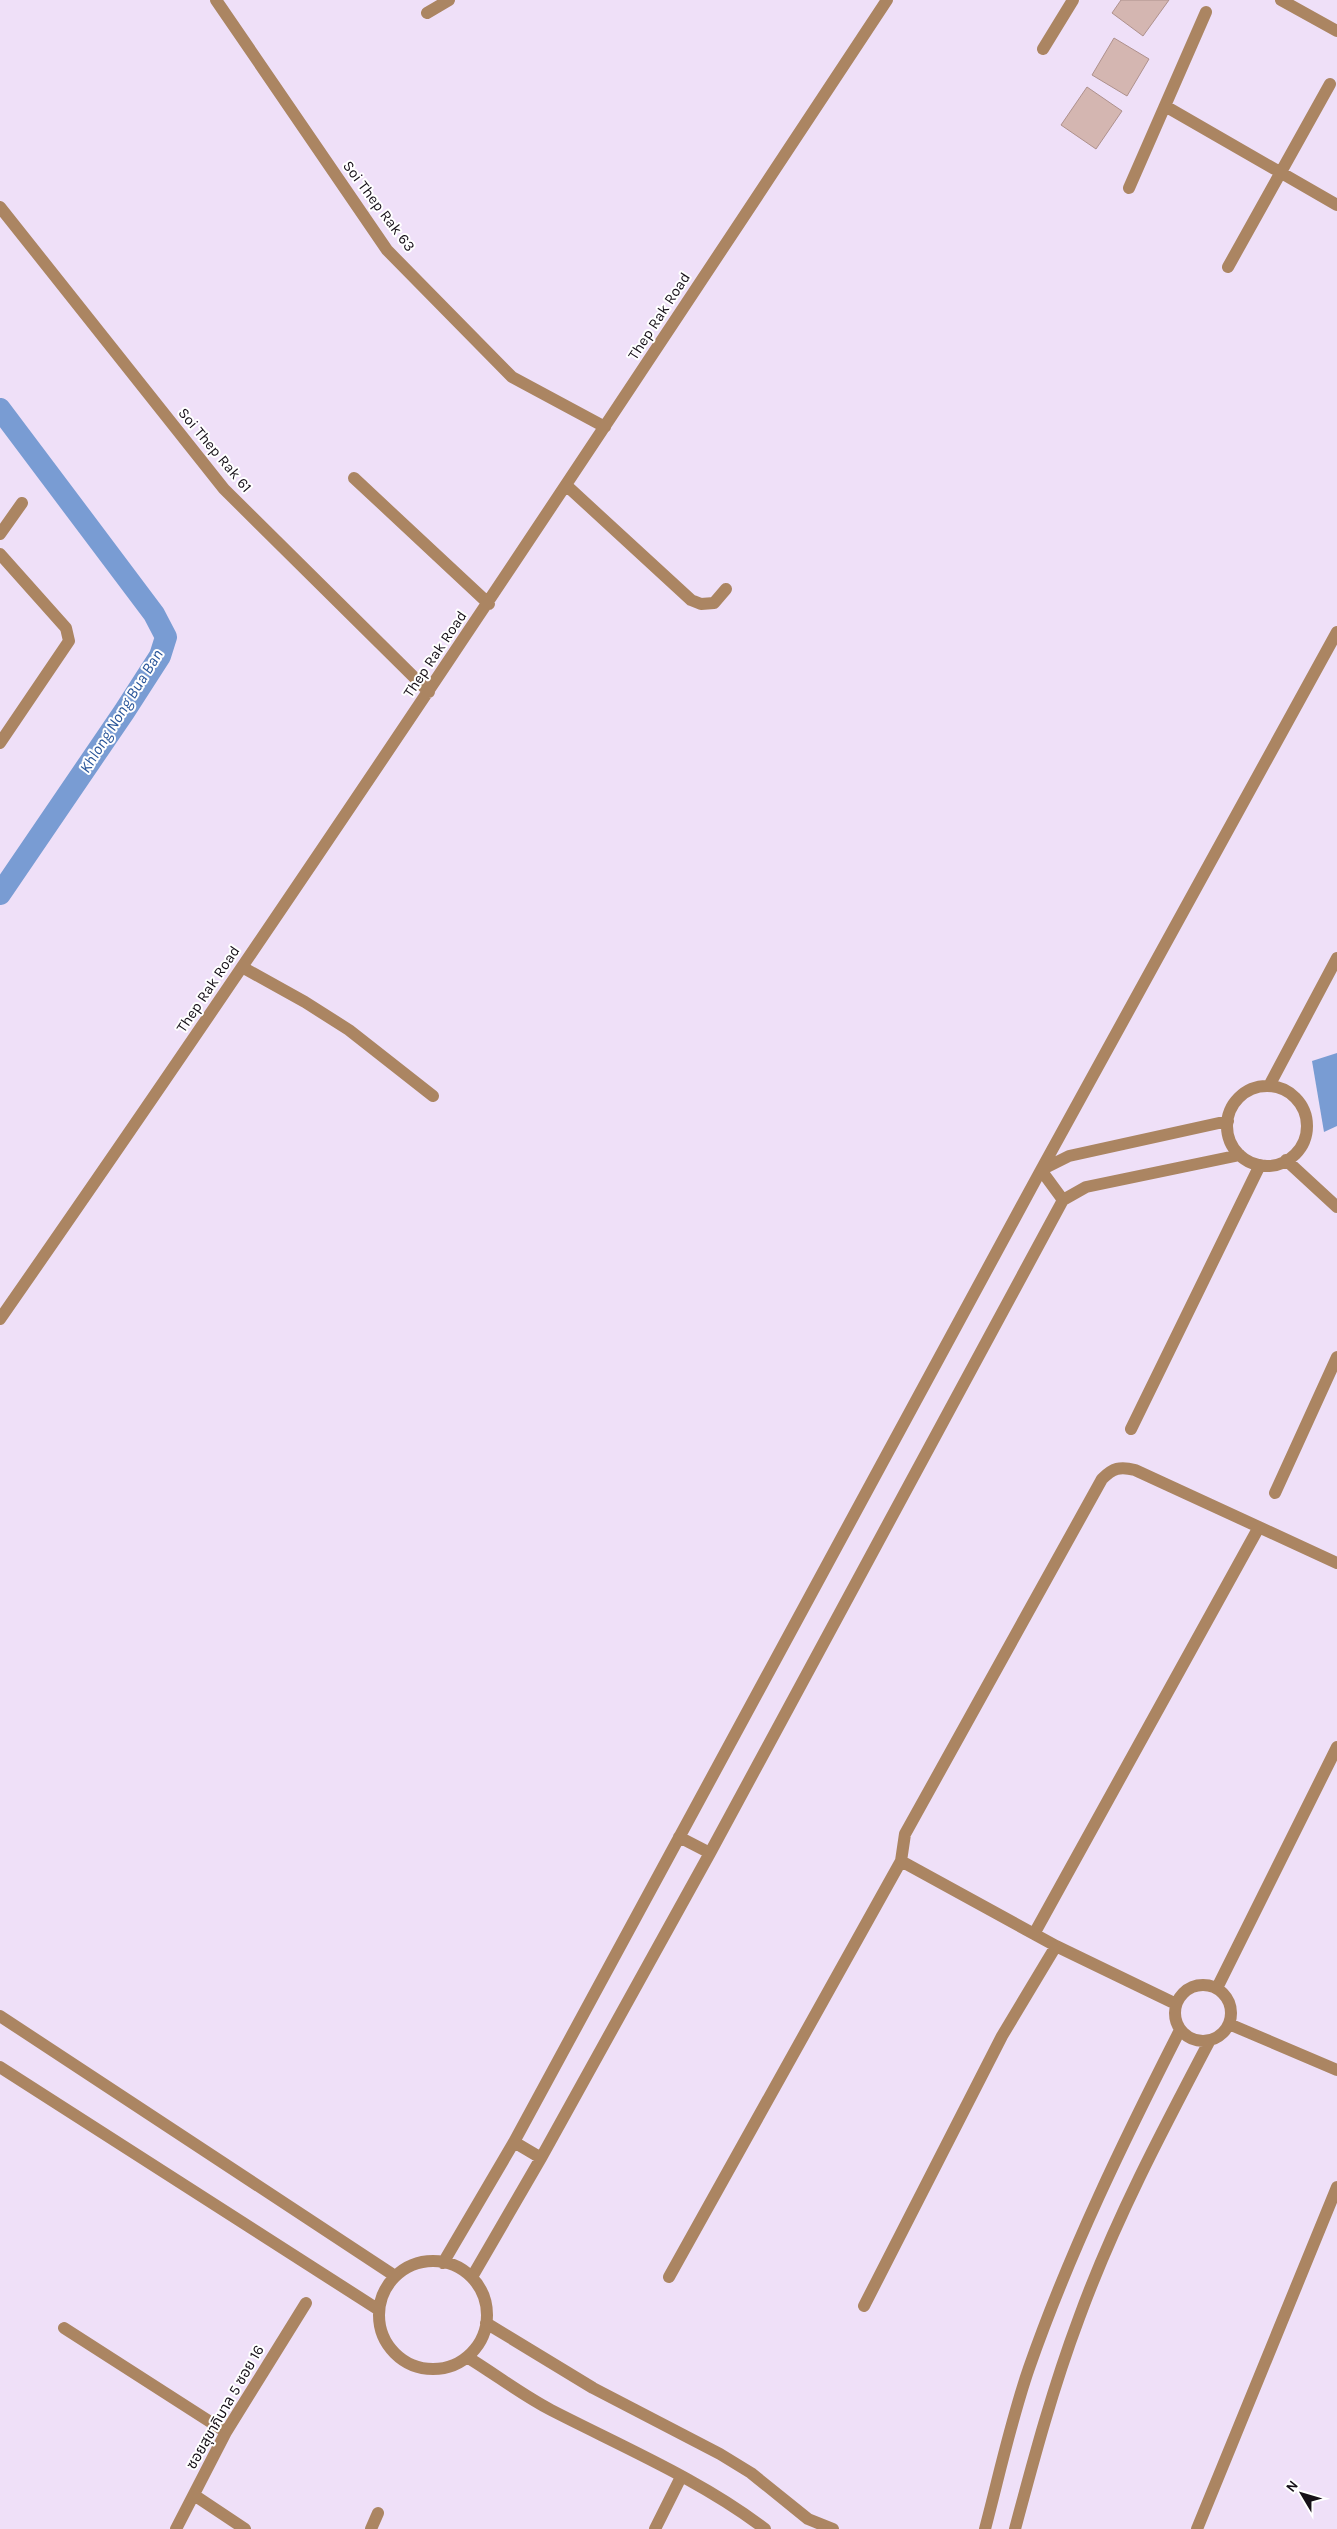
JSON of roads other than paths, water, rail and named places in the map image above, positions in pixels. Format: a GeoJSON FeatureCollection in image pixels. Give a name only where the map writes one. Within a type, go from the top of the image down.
{"type":"FeatureCollection","features":[{"type":"Feature","properties":{"kind":"street","name":"Soi Thep Rak 63"},"geometry":{"type":"LineString","coordinates":[[216,0],[387,250],[512,377],[605,427]]}},
{"type":"Feature","properties":{"kind":"street"},"geometry":{"type":"LineString","coordinates":[[427,13],[449,0]]}},
{"type":"Feature","properties":{"kind":"street","name":"Thep Rak Road"},"geometry":{"type":"LineString","coordinates":[[0,1319],[429,692],[887,0]]}},
{"type":"Feature","properties":{"kind":"street"},"geometry":{"type":"LineString","coordinates":[[1043,49],[1073,0]]}},
{"type":"Feature","properties":{"kind":"street"},"geometry":{"type":"LineString","coordinates":[[1281,0],[1337,31]]}},
{"type":"Feature","properties":{"kind":"street"},"geometry":{"type":"LineString","coordinates":[[1129,188],[1206,12]]}},
{"type":"Feature","properties":{"kind":"street"},"geometry":{"type":"LineString","coordinates":[[1228,267],[1330,84]]}},
{"type":"Feature","properties":{"kind":"street"},"geometry":{"type":"LineString","coordinates":[[1164,106],[1337,204]]}},
{"type":"Feature","properties":{"kind":"street","name":"Soi Thep Rak 61"},"geometry":{"type":"LineString","coordinates":[[0,207],[224,489],[429,692]]}},
{"type":"Feature","properties":{"kind":"street"},"geometry":{"type":"LineString","coordinates":[[354,478],[488,604]]}},
{"type":"Feature","properties":{"kind":"street"},"geometry":{"type":"LineString","coordinates":[[566,486],[691,600],[701,604],[714,603],[726,589]]}},
{"type":"Feature","properties":{"kind":"street"},"geometry":{"type":"LineString","coordinates":[[0,534],[22,502]]}},
{"type":"Feature","properties":{"kind":"street"},"geometry":{"type":"LineString","coordinates":[[0,554],[66,628],[69,640],[0,742]]}},
{"type":"Feature","properties":{"kind":"street"},"geometry":{"type":"LineString","coordinates":[[443,2263],[514,2142],[1041,1170],[1337,632]]}},
{"type":"Feature","properties":{"kind":"street"},"geometry":{"type":"LineString","coordinates":[[1269,1086],[1337,958]]}},
{"type":"Feature","properties":{"kind":"street"},"geometry":{"type":"LineString","coordinates":[[242,967],[305,1002],[349,1030],[433,1096]]}},
{"type":"Feature","properties":{"kind":"street"},"geometry":{"type":"LineString","coordinates":[[1269,1086],[1281,1088],[1292,1094],[1300,1104],[1305,1116],[1306,1128],[1303,1141],[1297,1151],[1286,1160],[1273,1165],[1260,1165],[1240,1155],[1229,1140],[1228,1121],[1229,1113],[1244,1092],[1256,1087],[1269,1086]]}},
{"type":"Feature","properties":{"kind":"street"},"geometry":{"type":"LineString","coordinates":[[1041,1170],[1069,1156],[1228,1121]]}},
{"type":"Feature","properties":{"kind":"street"},"geometry":{"type":"LineString","coordinates":[[472,2277],[541,2158],[710,1854],[1063,1200],[1086,1187],[1240,1155]]}},
{"type":"Feature","properties":{"kind":"street"},"geometry":{"type":"LineString","coordinates":[[1286,1160],[1337,1207]]}},
{"type":"Feature","properties":{"kind":"street"},"geometry":{"type":"LineString","coordinates":[[1131,1429],[1260,1165]]}},
{"type":"Feature","properties":{"kind":"street"},"geometry":{"type":"LineString","coordinates":[[1041,1170],[1063,1200]]}},
{"type":"Feature","properties":{"kind":"street"},"geometry":{"type":"LineString","coordinates":[[1274,1493],[1337,1357]]}},
{"type":"Feature","properties":{"kind":"street"},"geometry":{"type":"LineString","coordinates":[[669,2277],[901,1861],[905,1834],[1102,1480],[1112,1470],[1122,1467],[1135,1470],[1337,1563]]}},
{"type":"Feature","properties":{"kind":"street"},"geometry":{"type":"LineString","coordinates":[[1034,1934],[1259,1527]]}},
{"type":"Feature","properties":{"kind":"street"},"geometry":{"type":"LineString","coordinates":[[1217,1988],[1337,1747]]}},
{"type":"Feature","properties":{"kind":"street"},"geometry":{"type":"LineString","coordinates":[[679,1838],[710,1854]]}},
{"type":"Feature","properties":{"kind":"street"},"geometry":{"type":"LineString","coordinates":[[901,1861],[1056,1946],[1176,2004]]}},
{"type":"Feature","properties":{"kind":"street"},"geometry":{"type":"LineString","coordinates":[[864,2306],[1002,2036],[1056,1946]]}},
{"type":"Feature","properties":{"kind":"street"},"geometry":{"type":"LineString","coordinates":[[1201,1984],[1217,1988],[1228,2000],[1231,2008],[1229,2024],[1218,2037],[1210,2040],[1194,2040],[1180,2030],[1176,2022],[1176,2004],[1185,1990],[1192,1986],[1201,1984]]}},
{"type":"Feature","properties":{"kind":"street"},"geometry":{"type":"LineString","coordinates":[[0,2016],[395,2276]]}},
{"type":"Feature","properties":{"kind":"street"},"geometry":{"type":"LineString","coordinates":[[1229,2024],[1337,2070]]}},
{"type":"Feature","properties":{"kind":"street"},"geometry":{"type":"LineString","coordinates":[[985,2529],[1028,2370],[1045,2326],[1100,2192],[1180,2030]]}},
{"type":"Feature","properties":{"kind":"street"},"geometry":{"type":"LineString","coordinates":[[1015,2529],[1049,2406],[1079,2316],[1151,2150],[1210,2040]]}},
{"type":"Feature","properties":{"kind":"street"},"geometry":{"type":"LineString","coordinates":[[0,2067],[379,2310]]}},
{"type":"Feature","properties":{"kind":"street"},"geometry":{"type":"LineString","coordinates":[[514,2142],[541,2158]]}},
{"type":"Feature","properties":{"kind":"street"},"geometry":{"type":"LineString","coordinates":[[1197,2529],[1337,2187]]}},
{"type":"Feature","properties":{"kind":"street"},"geometry":{"type":"LineString","coordinates":[[423,2262],[454,2265],[472,2277],[483,2293],[487,2312],[485,2332],[476,2350],[460,2363],[442,2369],[419,2369],[402,2361],[388,2347],[380,2330],[379,2310],[384,2292],[395,2276],[403,2270],[423,2262]]}},
{"type":"Feature","properties":{"kind":"street","name":"ซอยสุขาภิบาล 5 ซอย 16"},"geometry":{"type":"LineString","coordinates":[[176,2529],[226,2432],[306,2303]]}},
{"type":"Feature","properties":{"kind":"street"},"geometry":{"type":"LineString","coordinates":[[486,2323],[593,2388],[720,2454],[751,2473],[808,2518],[833,2529]]}},
{"type":"Feature","properties":{"kind":"street"},"geometry":{"type":"LineString","coordinates":[[64,2328],[226,2432]]}},
{"type":"Feature","properties":{"kind":"street"},"geometry":{"type":"LineString","coordinates":[[467,2357],[549,2409],[681,2478],[741,2512],[765,2529]]}},
{"type":"Feature","properties":{"kind":"street"},"geometry":{"type":"LineString","coordinates":[[655,2529],[681,2478]]}},
{"type":"Feature","properties":{"kind":"street"},"geometry":{"type":"LineString","coordinates":[[194,2495],[245,2529]]}},
{"type":"Feature","properties":{"kind":"street"},"geometry":{"type":"LineString","coordinates":[[371,2529],[378,2513]]}},
{"type":"Feature","properties":{"kind":"water"},"geometry":{"type":"Polygon","coordinates":[[[1337,1053],[1337,1126],[1324,1132],[1312,1061],[1337,1053]]]}},
{"type":"Feature","properties":{"kind":"waterway","name":"Khlong Nong Bua Ban"},"geometry":{"type":"LineString","coordinates":[[0,409],[154,614],[166,637],[160,656],[124,712],[0,894]]}}]}
